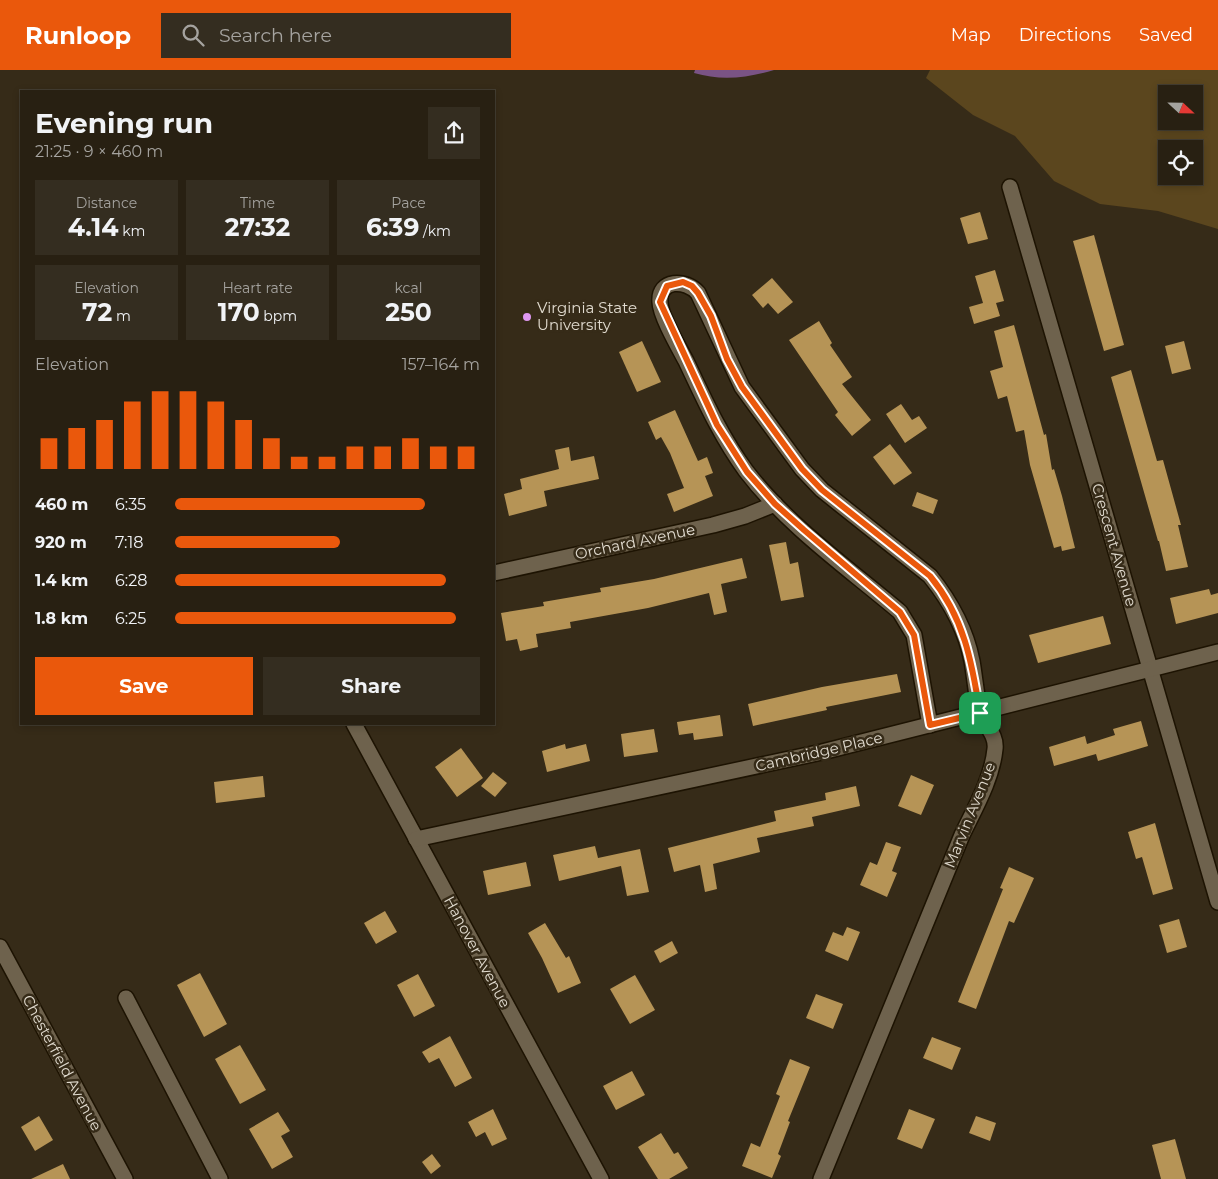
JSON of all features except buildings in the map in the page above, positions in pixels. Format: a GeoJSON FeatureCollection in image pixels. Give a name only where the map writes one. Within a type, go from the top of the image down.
{"type":"FeatureCollection","features":[{"type":"Feature","properties":{"kind":"street","name":"Crescent Avenue"},"geometry":{"type":"LineString","coordinates":[[1010,187],[1218,902]]}},
{"type":"Feature","properties":{"kind":"street","name":"Marvin Avenue"},"geometry":{"type":"LineString","coordinates":[[820,1179],[993,763],[995,747],[993,735],[980,713],[972,659],[964,632],[941,589],[923,570],[822,490],[802,469],[742,387],[727,359],[711,316],[698,293],[692,286],[683,282],[674,283],[662,294],[660,302],[668,323],[725,439],[747,472],[775,504],[908,621],[914,635],[930,725]]}},
{"type":"Feature","properties":{"kind":"street","name":"Orchard Avenue"},"geometry":{"type":"LineString","coordinates":[[495,573],[713,525],[775,504]]}},
{"type":"Feature","properties":{"kind":"street","name":"Cambridge Place"},"geometry":{"type":"LineString","coordinates":[[416,839],[822,752],[1218,652]]}},
{"type":"Feature","properties":{"kind":"street","name":"Hanover Avenue"},"geometry":{"type":"LineString","coordinates":[[355,725],[601,1179]]}},
{"type":"Feature","properties":{"kind":"street","name":"Chesterfield Avenue"},"geometry":{"type":"LineString","coordinates":[[0,948],[125,1179]]}},
{"type":"Feature","properties":{"kind":"street"},"geometry":{"type":"LineString","coordinates":[[126,998],[220,1179]]}},
{"type":"Feature","properties":{"kind":"shaded area"},"geometry":{"type":"Polygon","coordinates":[[[695,70],[774,70],[744,77],[724,78],[694,73],[695,70]]]}},
{"type":"Feature","properties":{"kind":"shaded area"},"geometry":{"type":"Polygon","coordinates":[[[930,70],[1218,70],[1218,229],[1158,211],[1100,204],[1054,181],[1015,136],[973,115],[926,78],[930,70]]]}},
{"type":"Feature","properties":{"kind":"place","name":"Virginia State University"},"geometry":{"type":"Point","coordinates":[527,317]}},
{"type":"Feature","properties":{"kind":"route"},"geometry":{"type":"LineString","coordinates":[[683,282],[692,286],[698,293],[711,316],[727,359],[742,387],[802,469],[822,490],[900,551],[930,576],[941,589],[954,610],[964,632],[972,659],[980,713],[930,725],[914,635],[908,621],[775,504],[747,472],[717,425],[668,323],[660,302],[667,286],[683,282]]}}]}
